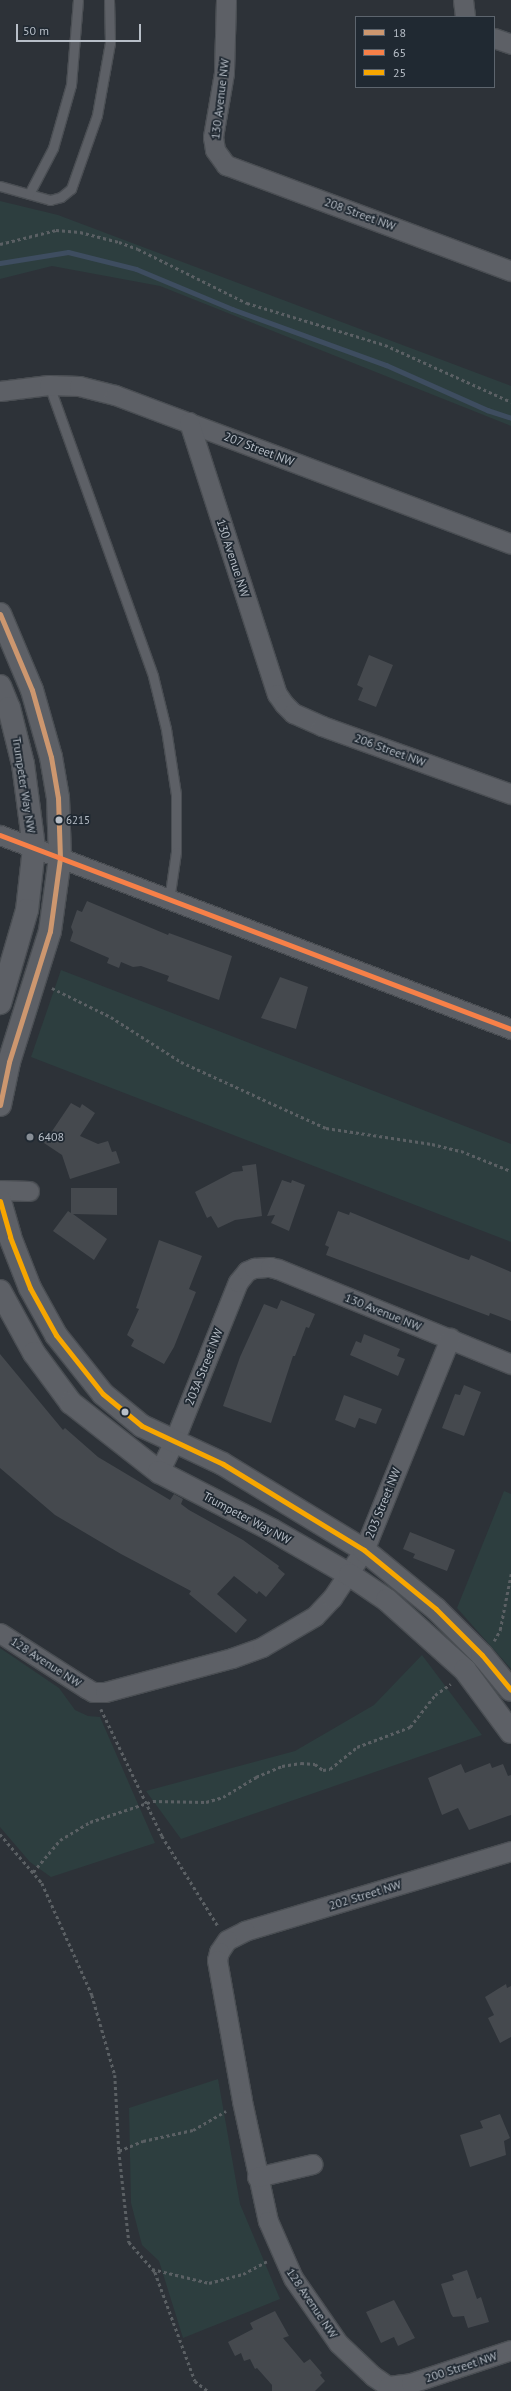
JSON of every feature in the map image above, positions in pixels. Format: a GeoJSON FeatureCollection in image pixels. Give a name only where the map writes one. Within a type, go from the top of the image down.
{"type":"FeatureCollection","features":[{"type":"Feature","properties":{"kind":"street","name":"130 Avenue NW"},"geometry":{"type":"LineString","coordinates":[[215,150],[213,137],[224,73],[226,0]]}},
{"type":"Feature","properties":{"kind":"street"},"geometry":{"type":"LineString","coordinates":[[495,38],[511,44]]}},
{"type":"Feature","properties":{"kind":"street","name":"208 Street NW"},"geometry":{"type":"LineString","coordinates":[[215,150],[226,165],[511,271]]}},
{"type":"Feature","properties":{"kind":"street","name":"207 Street NW"},"geometry":{"type":"LineString","coordinates":[[0,392],[49,384],[79,386],[115,394],[511,544]]}},
{"type":"Feature","properties":{"kind":"street","name":"130 Avenue NW"},"geometry":{"type":"LineString","coordinates":[[189,422],[277,694]]}},
{"type":"Feature","properties":{"kind":"street"},"geometry":{"type":"LineString","coordinates":[[0,614],[32,690],[51,757],[58,798],[60,858],[50,931],[9,1062],[0,1105]]}},
{"type":"Feature","properties":{"kind":"street","name":"Trumpeter Way NW"},"geometry":{"type":"LineString","coordinates":[[0,686],[9,708],[23,764],[34,848],[27,910],[0,1002]]}},
{"type":"Feature","properties":{"kind":"street","name":"206 Street NW"},"geometry":{"type":"LineString","coordinates":[[277,694],[293,713],[308,720],[511,794]]}},
{"type":"Feature","properties":{"kind":"street"},"geometry":{"type":"LineString","coordinates":[[0,835],[511,1029]]}},
{"type":"Feature","properties":{"kind":"street"},"geometry":{"type":"LineString","coordinates":[[0,1190],[29,1191]]}},
{"type":"Feature","properties":{"kind":"street"},"geometry":{"type":"LineString","coordinates":[[0,1201],[10,1237],[30,1288],[56,1335],[103,1394],[142,1426],[223,1464],[364,1550],[436,1609],[482,1655],[511,1690]]}},
{"type":"Feature","properties":{"kind":"street","name":"130 Avenue NW"},"geometry":{"type":"LineString","coordinates":[[254,1268],[270,1267],[278,1269],[511,1364]]}},
{"type":"Feature","properties":{"kind":"street","name":"203A Street NW"},"geometry":{"type":"LineString","coordinates":[[159,1472],[174,1441],[238,1282],[247,1271],[254,1268]]}},
{"type":"Feature","properties":{"kind":"street","name":"Trumpeter Way NW"},"geometry":{"type":"LineString","coordinates":[[0,1291],[34,1354],[71,1403],[159,1472],[272,1530],[350,1575],[387,1600],[465,1670],[511,1732]]}},
{"type":"Feature","properties":{"kind":"street","name":"203 Street NW"},"geometry":{"type":"LineString","coordinates":[[93,1692],[116,1690],[262,1647],[315,1616],[332,1598],[350,1575],[364,1550],[450,1338]]}},
{"type":"Feature","properties":{"kind":"street","name":"128 Avenue NW"},"geometry":{"type":"LineString","coordinates":[[0,1632],[93,1692]]}},
{"type":"Feature","properties":{"kind":"street","name":"202 Street NW"},"geometry":{"type":"LineString","coordinates":[[224,1943],[245,1931],[511,1851]]}},
{"type":"Feature","properties":{"kind":"street","name":"128 Avenue NW"},"geometry":{"type":"LineString","coordinates":[[224,1943],[219,1952],[217,1967],[257,2177],[266,2215],[281,2254],[309,2303],[338,2343],[373,2376],[388,2386]]}},
{"type":"Feature","properties":{"kind":"street"},"geometry":{"type":"LineString","coordinates":[[257,2177],[313,2164]]}},
{"type":"Feature","properties":{"kind":"street","name":"200 Street NW"},"geometry":{"type":"LineString","coordinates":[[388,2386],[411,2383],[511,2350]]}},
{"type":"Feature","properties":{"kind":"lane"},"geometry":{"type":"LineString","coordinates":[[29,194],[53,148],[71,85],[78,0]]}},
{"type":"Feature","properties":{"kind":"lane"},"geometry":{"type":"LineString","coordinates":[[0,186],[50,200],[61,196],[71,189],[97,115],[110,43],[109,0]]}},
{"type":"Feature","properties":{"kind":"lane"},"geometry":{"type":"LineString","coordinates":[[49,384],[153,676],[166,729],[176,794],[176,852],[169,900]]}},
{"type":"Feature","properties":{"kind":"path"},"geometry":{"type":"LineString","coordinates":[[0,244],[56,230],[80,232],[119,242],[138,249],[247,303],[385,345],[511,402]]}},
{"type":"Feature","properties":{"kind":"path"},"geometry":{"type":"LineString","coordinates":[[46,986],[111,1017],[181,1062],[326,1128],[432,1144],[460,1151],[511,1171]]}},
{"type":"Feature","properties":{"kind":"path"},"geometry":{"type":"LineString","coordinates":[[490,1646],[500,1630],[511,1574]]}},
{"type":"Feature","properties":{"kind":"path"},"geometry":{"type":"LineString","coordinates":[[33,1872],[60,1840],[90,1822],[153,1801],[206,1802],[224,1797],[256,1777],[282,1766],[301,1763],[315,1764],[323,1770],[330,1769],[357,1747],[410,1727],[425,1708],[454,1681]]}},
{"type":"Feature","properties":{"kind":"path"},"geometry":{"type":"LineString","coordinates":[[93,1692],[162,1836],[224,1943]]}},
{"type":"Feature","properties":{"kind":"path"},"geometry":{"type":"LineString","coordinates":[[0,1834],[42,1883],[92,1995],[115,2076],[119,2151],[129,2242],[152,2269],[195,2381],[208,2391]]}},
{"type":"Feature","properties":{"kind":"path"},"geometry":{"type":"LineString","coordinates":[[119,2151],[143,2141],[193,2130],[242,2101]]}},
{"type":"Feature","properties":{"kind":"path"},"geometry":{"type":"LineString","coordinates":[[152,2269],[209,2283],[243,2274],[281,2254]]}},
{"type":"Feature","properties":{"kind":"shaded area"},"geometry":{"type":"Polygon","coordinates":[[[0,201],[58,215],[511,386],[511,426],[160,286],[52,266],[0,279],[0,201]]]}},
{"type":"Feature","properties":{"kind":"shaded area"},"geometry":{"type":"Polygon","coordinates":[[[61,970],[511,1144],[511,1242],[31,1057],[61,970]]]}},
{"type":"Feature","properties":{"kind":"shaded area"},"geometry":{"type":"Polygon","coordinates":[[[504,1491],[511,1494],[511,1669],[457,1608],[504,1491]]]}},
{"type":"Feature","properties":{"kind":"shaded area"},"geometry":{"type":"Polygon","coordinates":[[[0,1648],[59,1688],[75,1710],[88,1716],[100,1717],[155,1843],[51,1877],[30,1862],[0,1827],[0,1648]]]}},
{"type":"Feature","properties":{"kind":"shaded area"},"geometry":{"type":"Polygon","coordinates":[[[422,1655],[482,1735],[181,1839],[146,1791],[295,1751],[374,1705],[422,1655]]]}},
{"type":"Feature","properties":{"kind":"shaded area"},"geometry":{"type":"Polygon","coordinates":[[[218,2079],[240,2204],[280,2299],[183,2338],[159,2261],[142,2245],[131,2203],[129,2108],[218,2079]]]}},
{"type":"Feature","properties":{"kind":"building"},"geometry":{"type":"Polygon","coordinates":[[[369,655],[393,665],[376,707],[358,700],[363,688],[357,685],[369,655]]]}},
{"type":"Feature","properties":{"kind":"building"},"geometry":{"type":"Polygon","coordinates":[[[87,901],[168,935],[169,933],[232,956],[219,1000],[167,981],[169,976],[141,966],[133,967],[121,962],[119,968],[107,963],[109,958],[70,941],[73,932],[71,927],[77,910],[82,912],[87,901]]]}},
{"type":"Feature","properties":{"kind":"building"},"geometry":{"type":"Polygon","coordinates":[[[280,977],[308,987],[296,1029],[261,1018],[280,977]]]}},
{"type":"Feature","properties":{"kind":"building"},"geometry":{"type":"Polygon","coordinates":[[[71,1103],[80,1108],[82,1104],[95,1113],[80,1136],[98,1144],[108,1141],[112,1152],[116,1151],[120,1163],[70,1179],[62,1155],[44,1143],[71,1103]]]}},
{"type":"Feature","properties":{"kind":"building"},"geometry":{"type":"Polygon","coordinates":[[[256,1164],[262,1216],[235,1220],[218,1228],[211,1216],[207,1218],[195,1192],[233,1172],[243,1171],[242,1166],[256,1164]]]}},
{"type":"Feature","properties":{"kind":"building"},"geometry":{"type":"Polygon","coordinates":[[[282,1180],[291,1183],[292,1180],[305,1185],[289,1231],[271,1223],[275,1215],[267,1216],[282,1180]]]}},
{"type":"Feature","properties":{"kind":"building"},"geometry":{"type":"Polygon","coordinates":[[[71,1188],[117,1188],[117,1215],[73,1214],[107,1239],[94,1260],[53,1231],[68,1211],[71,1213],[71,1188]]]}},
{"type":"Feature","properties":{"kind":"building"},"geometry":{"type":"Polygon","coordinates":[[[338,1211],[349,1215],[350,1212],[460,1257],[469,1260],[471,1255],[511,1272],[511,1321],[490,1313],[489,1316],[326,1255],[329,1247],[325,1245],[338,1211]]]}},
{"type":"Feature","properties":{"kind":"building"},"geometry":{"type":"Polygon","coordinates":[[[159,1240],[202,1256],[189,1289],[196,1292],[174,1347],[164,1364],[131,1346],[134,1340],[127,1335],[139,1309],[136,1308],[159,1240]]]}},
{"type":"Feature","properties":{"kind":"building"},"geometry":{"type":"Polygon","coordinates":[[[281,1300],[315,1314],[309,1328],[306,1327],[295,1356],[293,1356],[271,1423],[223,1406],[240,1357],[264,1304],[277,1309],[281,1300]]]}},
{"type":"Feature","properties":{"kind":"building"},"geometry":{"type":"Polygon","coordinates":[[[364,1334],[400,1349],[397,1356],[405,1359],[398,1376],[350,1355],[356,1341],[361,1343],[364,1334]]]}},
{"type":"Feature","properties":{"kind":"building"},"geometry":{"type":"Polygon","coordinates":[[[0,1354],[63,1430],[65,1428],[98,1457],[170,1500],[174,1494],[183,1499],[181,1504],[189,1510],[243,1540],[279,1566],[278,1568],[285,1574],[266,1597],[259,1591],[257,1594],[234,1576],[217,1594],[247,1620],[236,1633],[189,1594],[191,1591],[121,1554],[55,1515],[0,1468],[0,1354]]]}},
{"type":"Feature","properties":{"kind":"building"},"geometry":{"type":"Polygon","coordinates":[[[464,1385],[481,1392],[464,1436],[442,1428],[455,1394],[460,1395],[464,1385]]]}},
{"type":"Feature","properties":{"kind":"building"},"geometry":{"type":"Polygon","coordinates":[[[344,1395],[382,1409],[376,1424],[359,1418],[355,1428],[335,1420],[344,1395]]]}},
{"type":"Feature","properties":{"kind":"building"},"geometry":{"type":"Polygon","coordinates":[[[410,1532],[455,1550],[447,1571],[413,1558],[415,1554],[403,1549],[410,1532]]]}},
{"type":"Feature","properties":{"kind":"building"},"geometry":{"type":"Polygon","coordinates":[[[490,1763],[492,1768],[503,1764],[508,1776],[511,1775],[511,1815],[469,1830],[458,1808],[442,1815],[428,1778],[461,1764],[465,1773],[490,1763]]]}},
{"type":"Feature","properties":{"kind":"building"},"geometry":{"type":"Polygon","coordinates":[[[506,1984],[507,1988],[511,1986],[511,2037],[500,2043],[488,2018],[494,2015],[485,1997],[506,1984]]]}},
{"type":"Feature","properties":{"kind":"building"},"geometry":{"type":"Polygon","coordinates":[[[500,2114],[510,2138],[504,2141],[506,2155],[470,2167],[460,2135],[483,2128],[480,2121],[500,2114]]]}},
{"type":"Feature","properties":{"kind":"building"},"geometry":{"type":"Polygon","coordinates":[[[467,2270],[477,2299],[481,2297],[489,2322],[468,2328],[464,2316],[453,2317],[451,2314],[441,2284],[454,2280],[452,2275],[467,2270]]]}},
{"type":"Feature","properties":{"kind":"building"},"geometry":{"type":"Polygon","coordinates":[[[394,2300],[415,2338],[398,2346],[394,2337],[381,2343],[366,2312],[394,2300]]]}},
{"type":"Feature","properties":{"kind":"building"},"geometry":{"type":"Polygon","coordinates":[[[275,2311],[289,2336],[283,2338],[304,2363],[310,2359],[322,2373],[320,2375],[325,2381],[315,2391],[272,2391],[272,2385],[257,2368],[255,2369],[250,2359],[244,2361],[241,2353],[235,2356],[228,2342],[253,2329],[250,2323],[275,2311]]]}},
{"type":"Feature","properties":{"kind":"waterway"},"geometry":{"type":"LineString","coordinates":[[0,263],[68,252],[136,269],[232,309],[386,365],[487,410],[511,418]]}},
{"type":"Feature","properties":{"kind":"transit line","name":"18"},"geometry":{"type":"LineString","coordinates":[[0,614],[32,690],[51,757],[58,798],[60,858],[50,931],[9,1062],[0,1105]]}},
{"type":"Feature","properties":{"kind":"transit line","name":"65"},"geometry":{"type":"LineString","coordinates":[[0,835],[511,1029]]}},
{"type":"Feature","properties":{"kind":"transit line","name":"25"},"geometry":{"type":"LineString","coordinates":[[0,1201],[10,1237],[30,1288],[56,1335],[103,1394],[142,1426],[223,1464],[364,1550],[436,1609],[482,1655],[511,1690]]}},
{"type":"Feature","properties":{"kind":"place","name":"6215"},"geometry":{"type":"Point","coordinates":[59,820]}},
{"type":"Feature","properties":{"kind":"place","name":"6408"},"geometry":{"type":"Point","coordinates":[30,1137]}}]}
